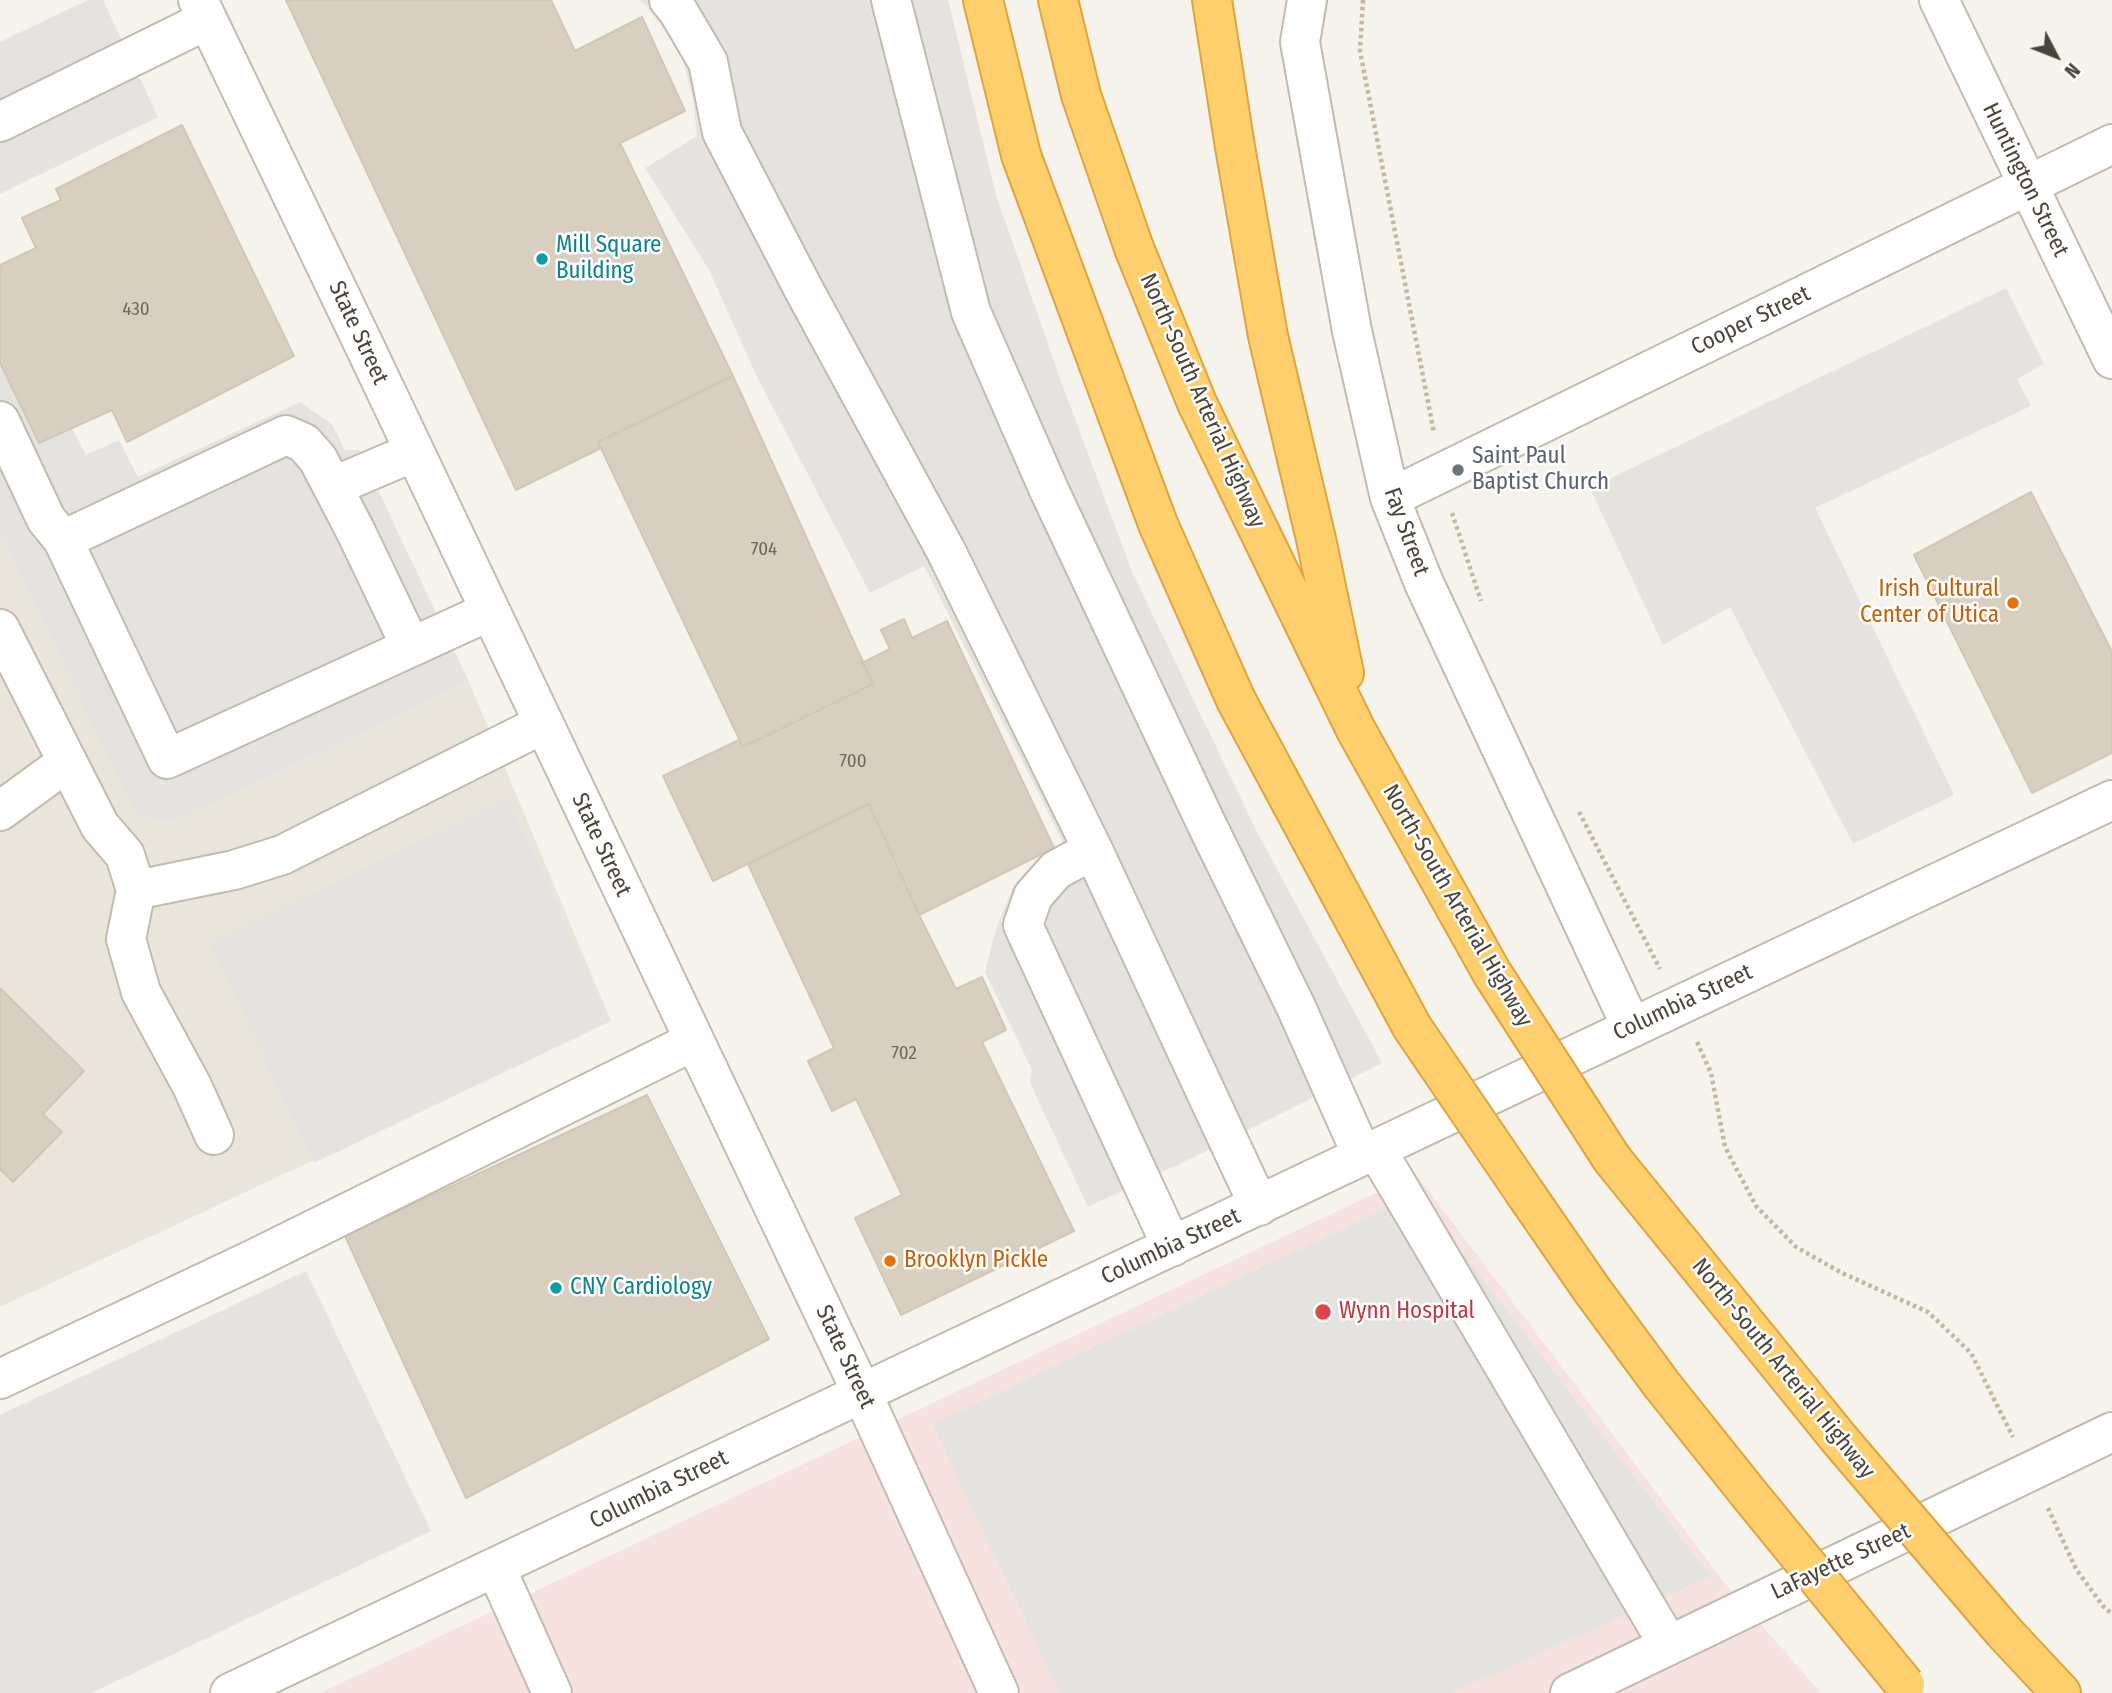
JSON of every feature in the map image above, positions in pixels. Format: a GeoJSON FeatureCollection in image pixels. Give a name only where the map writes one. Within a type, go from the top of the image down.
{"type":"FeatureCollection","features":[{"type":"Feature","properties":{"kind":"highway"},"geometry":{"type":"LineString","coordinates":[[983,0],[1021,155],[1158,524],[1236,700],[1412,1027],[1592,1290],[1662,1385],[1909,1689]]}},
{"type":"Feature","properties":{"kind":"highway","name":"North-South Arterial Highway"},"geometry":{"type":"LineString","coordinates":[[1058,0],[1081,95],[1134,248],[1197,403],[1356,730],[1492,973],[1612,1159],[1840,1440],[2004,1632],[2061,1693]]}},
{"type":"Feature","properties":{"kind":"highway"},"geometry":{"type":"LineString","coordinates":[[1212,0],[1268,336],[1316,539],[1356,730]]}},
{"type":"Feature","properties":{"kind":"street"},"geometry":{"type":"LineString","coordinates":[[669,0],[708,62],[722,132],[804,290],[946,551],[1093,850],[1259,1206]]}},
{"type":"Feature","properties":{"kind":"street"},"geometry":{"type":"LineString","coordinates":[[891,0],[971,312],[1049,490],[1194,798],[1369,1152],[1668,1644]]}},
{"type":"Feature","properties":{"kind":"street","name":"Fay Street"},"geometry":{"type":"LineString","coordinates":[[1307,0],[1300,42],[1352,331],[1390,498],[1424,583],[1632,1028]]}},
{"type":"Feature","properties":{"kind":"street","name":"Huntington Street"},"geometry":{"type":"LineString","coordinates":[[1940,0],[2112,359]]}},
{"type":"Feature","properties":{"kind":"street"},"geometry":{"type":"LineString","coordinates":[[0,122],[202,10]]}},
{"type":"Feature","properties":{"kind":"street","name":"State Street"},"geometry":{"type":"LineString","coordinates":[[202,10],[862,1393],[999,1693]]}},
{"type":"Feature","properties":{"kind":"street","name":"Cooper Street"},"geometry":{"type":"LineString","coordinates":[[1390,498],[2112,144]]}},
{"type":"Feature","properties":{"kind":"street"},"geometry":{"type":"LineString","coordinates":[[0,421],[46,519],[63,540],[167,758],[490,611]]}},
{"type":"Feature","properties":{"kind":"street"},"geometry":{"type":"LineString","coordinates":[[63,540],[286,435],[304,443],[318,458],[411,647]]}},
{"type":"Feature","properties":{"kind":"street"},"geometry":{"type":"LineString","coordinates":[[334,486],[414,452]]}},
{"type":"Feature","properties":{"kind":"street"},"geometry":{"type":"LineString","coordinates":[[0,629],[100,826],[125,855],[136,890],[125,939],[141,992],[192,1086],[214,1135]]}},
{"type":"Feature","properties":{"kind":"street"},"geometry":{"type":"LineString","coordinates":[[136,890],[234,870],[282,855],[543,724]]}},
{"type":"Feature","properties":{"kind":"street"},"geometry":{"type":"LineString","coordinates":[[0,811],[66,763]]}},
{"type":"Feature","properties":{"kind":"street","name":"Columbia Street"},"geometry":{"type":"LineString","coordinates":[[250,1689],[862,1393],[2112,800]]}},
{"type":"Feature","properties":{"kind":"street"},"geometry":{"type":"LineString","coordinates":[[1093,850],[1056,870],[1033,897],[1023,925],[1172,1247]]}},
{"type":"Feature","properties":{"kind":"street"},"geometry":{"type":"LineString","coordinates":[[0,1378],[254,1259],[694,1041]]}},
{"type":"Feature","properties":{"kind":"street","name":"LaFayette Street"},"geometry":{"type":"LineString","coordinates":[[1570,1693],[1623,1682],[1668,1644],[2112,1432]]}},
{"type":"Feature","properties":{"kind":"street"},"geometry":{"type":"LineString","coordinates":[[496,1568],[552,1693]]}},
{"type":"Feature","properties":{"kind":"path"},"geometry":{"type":"LineString","coordinates":[[1363,0],[1360,51],[1442,472],[1456,531],[1482,606]]}},
{"type":"Feature","properties":{"kind":"path"},"geometry":{"type":"LineString","coordinates":[[1576,804],[1711,1073],[1725,1147],[1756,1206],[1796,1247],[1842,1273],[1928,1312],[1971,1353],[2076,1569],[2112,1614]]}},
{"type":"Feature","properties":{"kind":"shaded area"},"geometry":{"type":"Polygon","coordinates":[[[88,0],[103,0],[158,117],[0,194],[0,42],[88,0]]]}},
{"type":"Feature","properties":{"kind":"shaded area"},"geometry":{"type":"Polygon","coordinates":[[[640,0],[948,0],[996,195],[1062,384],[1133,574],[1258,834],[1382,1063],[1088,1207],[1030,1083],[1032,1070],[985,972],[996,929],[1013,887],[1063,842],[924,566],[870,593],[758,379],[709,270],[645,168],[697,136],[693,99],[682,56],[655,16],[640,0]]]}},
{"type":"Feature","properties":{"kind":"shaded area"},"geometry":{"type":"Polygon","coordinates":[[[2006,288],[2044,364],[2017,379],[2031,406],[1815,508],[1954,795],[1853,844],[1730,607],[1663,645],[1590,488],[2006,288]]]}},
{"type":"Feature","properties":{"kind":"shaded area"},"geometry":{"type":"Polygon","coordinates":[[[0,363],[39,442],[72,428],[86,455],[119,440],[138,477],[300,402],[332,424],[345,450],[359,450],[469,682],[176,821],[138,818],[0,530],[0,363]]]}},
{"type":"Feature","properties":{"kind":"shaded area"},"geometry":{"type":"Polygon","coordinates":[[[0,530],[139,818],[176,821],[469,682],[611,1021],[0,1307],[0,530]]]}},
{"type":"Feature","properties":{"kind":"shaded area"},"geometry":{"type":"Polygon","coordinates":[[[507,799],[611,1021],[314,1163],[210,942],[507,799]]]}},
{"type":"Feature","properties":{"kind":"shaded area","name":"Wynn Hospital"},"geometry":{"type":"Polygon","coordinates":[[[1416,1174],[1723,1581],[1821,1693],[320,1693],[1416,1174]]]}},
{"type":"Feature","properties":{"kind":"shaded area","name":"Wynn Hospital"},"geometry":{"type":"Polygon","coordinates":[[[1417,1193],[1710,1576],[1453,1693],[1060,1693],[932,1424],[1417,1193]]]}},
{"type":"Feature","properties":{"kind":"shaded area"},"geometry":{"type":"Polygon","coordinates":[[[306,1271],[431,1531],[92,1693],[0,1693],[0,1415],[306,1271]]]}},
{"type":"Feature","properties":{"kind":"building","name":"Mill Square Building"},"geometry":{"type":"Polygon","coordinates":[[[286,0],[551,0],[575,51],[642,17],[685,111],[620,143],[733,376],[598,442],[601,448],[516,490],[286,0]]]}},
{"type":"Feature","properties":{"kind":"building"},"geometry":{"type":"Polygon","coordinates":[[[182,125],[294,356],[127,442],[112,410],[39,443],[0,363],[0,265],[36,248],[22,218],[61,200],[56,189],[182,125]]]}},
{"type":"Feature","properties":{"kind":"building"},"geometry":{"type":"Polygon","coordinates":[[[733,376],[873,684],[743,747],[598,442],[733,376]]]}},
{"type":"Feature","properties":{"kind":"building","name":"Irish Cultural Center of Utica"},"geometry":{"type":"Polygon","coordinates":[[[2031,492],[2112,652],[2112,753],[2032,793],[1914,555],[2031,492]]]}},
{"type":"Feature","properties":{"kind":"building"},"geometry":{"type":"Polygon","coordinates":[[[904,619],[912,638],[947,621],[1054,848],[919,915],[869,804],[713,881],[663,776],[739,740],[743,747],[873,684],[862,663],[890,649],[881,630],[904,619]]]}},
{"type":"Feature","properties":{"kind":"building"},"geometry":{"type":"Polygon","coordinates":[[[869,804],[956,989],[982,977],[1006,1030],[982,1042],[1074,1231],[901,1315],[855,1218],[902,1195],[856,1099],[832,1111],[808,1061],[834,1048],[748,864],[869,804]]]}},
{"type":"Feature","properties":{"kind":"building"},"geometry":{"type":"Polygon","coordinates":[[[0,988],[84,1071],[43,1114],[62,1132],[13,1182],[0,1169],[0,988]]]}},
{"type":"Feature","properties":{"kind":"building","name":"CNY Cardiology"},"geometry":{"type":"Polygon","coordinates":[[[647,1095],[769,1339],[466,1498],[345,1236],[647,1095]]]}},
{"type":"Feature","properties":{"kind":"place","name":"Mill Square Building"},"geometry":{"type":"Point","coordinates":[542,259]}},
{"type":"Feature","properties":{"kind":"place","name":"Saint Paul Baptist Church"},"geometry":{"type":"Point","coordinates":[1458,470]}},
{"type":"Feature","properties":{"kind":"place","name":"Irish Cultural Center of Utica"},"geometry":{"type":"Point","coordinates":[2013,603]}},
{"type":"Feature","properties":{"kind":"place","name":"Brooklyn Pickle"},"geometry":{"type":"Point","coordinates":[890,1261]}},
{"type":"Feature","properties":{"kind":"place","name":"CNY Cardiology"},"geometry":{"type":"Point","coordinates":[556,1288]}},
{"type":"Feature","properties":{"kind":"place","name":"Wynn Hospital"},"geometry":{"type":"Point","coordinates":[1323,1312]}}]}
